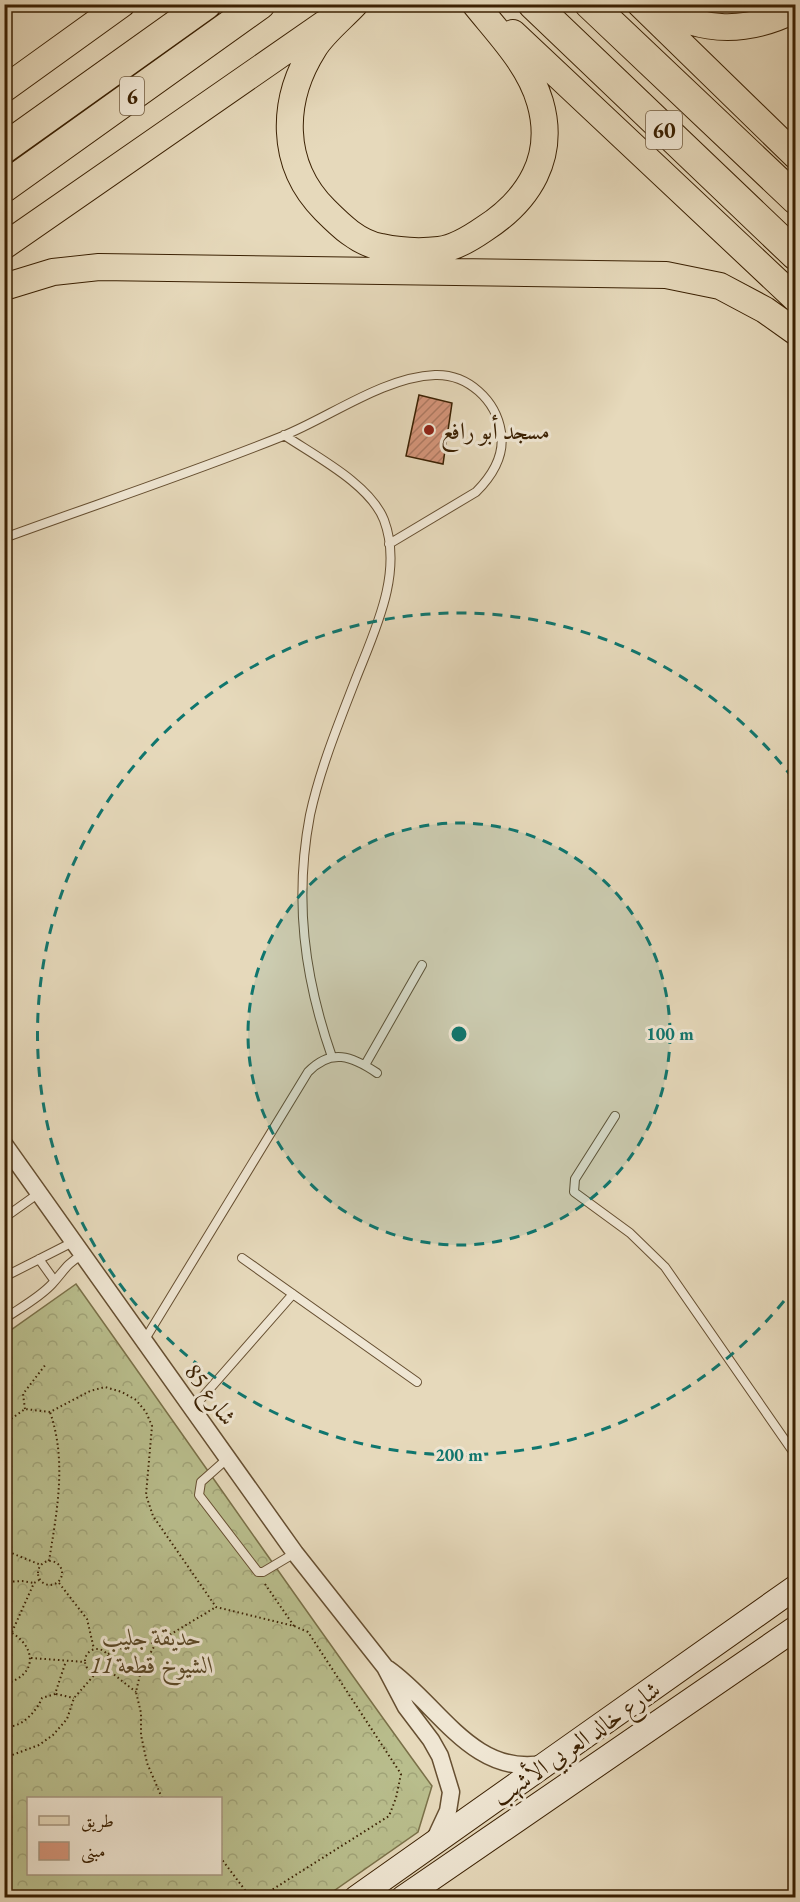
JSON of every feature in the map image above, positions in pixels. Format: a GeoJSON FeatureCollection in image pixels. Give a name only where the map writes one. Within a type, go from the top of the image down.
{"type":"FeatureCollection","features":[{"type":"Feature","properties":{"kind":"highway","name":"6"},"geometry":{"type":"LineString","coordinates":[[4,148],[206,4]]}},
{"type":"Feature","properties":{"kind":"highway","name":"6"},"geometry":{"type":"LineString","coordinates":[[4,187],[260,4]]}},
{"type":"Feature","properties":{"kind":"highway","name":"60"},"geometry":{"type":"LineString","coordinates":[[533,4],[795,255]]}},
{"type":"Feature","properties":{"kind":"highway","name":"60"},"geometry":{"type":"LineString","coordinates":[[590,4],[795,199]]}},
{"type":"Feature","properties":{"kind":"main road"},"geometry":{"type":"LineString","coordinates":[[4,89],[122,4]]}},
{"type":"Feature","properties":{"kind":"main road"},"geometry":{"type":"LineString","coordinates":[[353,4],[315,46],[298,80],[289,114],[296,170],[318,203],[346,230],[378,247],[409,251],[441,250],[469,240],[504,216],[529,190],[541,161],[544,133],[540,104],[533,86],[508,45],[475,4]]}},
{"type":"Feature","properties":{"kind":"main road"},"geometry":{"type":"LineString","coordinates":[[4,246],[353,4]]}},
{"type":"Feature","properties":{"kind":"main road"},"geometry":{"type":"LineString","coordinates":[[482,4],[795,299]]}},
{"type":"Feature","properties":{"kind":"main road"},"geometry":{"type":"LineString","coordinates":[[640,4],[795,156]]}},
{"type":"Feature","properties":{"kind":"main road"},"geometry":{"type":"LineString","coordinates":[[654,4],[670,15],[704,27],[740,26],[772,21],[795,9]]}},
{"type":"Feature","properties":{"kind":"main road"},"geometry":{"type":"LineString","coordinates":[[4,287],[53,272],[99,267],[666,275],[720,286],[765,310],[795,332]]}},
{"type":"Feature","properties":{"kind":"main road","name":"شارع خالد العربي الأشهب"},"geometry":{"type":"LineString","coordinates":[[356,1898],[795,1587]]}},
{"type":"Feature","properties":{"kind":"main road"},"geometry":{"type":"LineString","coordinates":[[708,1689],[754,1643],[795,1613]]}},
{"type":"Feature","properties":{"kind":"main road","name":"شارع خالد العربي الأشهب"},"geometry":{"type":"LineString","coordinates":[[403,1898],[795,1628]]}},
{"type":"Feature","properties":{"kind":"street","name":"شارع 85"},"geometry":{"type":"LineString","coordinates":[[4,1144],[10,1163],[39,1193],[295,1553],[385,1667],[406,1707],[431,1740],[451,1792],[441,1829],[431,1845]]}},
{"type":"Feature","properties":{"kind":"street","name":"شارع 85"},"geometry":{"type":"LineString","coordinates":[[385,1667],[421,1695],[462,1739],[492,1760],[528,1767],[546,1763]]}},
{"type":"Feature","properties":{"kind":"lane"},"geometry":{"type":"LineString","coordinates":[[4,538],[284,435],[378,391],[414,378],[435,375],[467,382],[480,392],[498,418],[501,435],[496,467],[488,481],[476,492],[389,544]]}},
{"type":"Feature","properties":{"kind":"lane"},"geometry":{"type":"LineString","coordinates":[[284,435],[369,496],[383,518],[389,544],[390,575],[383,606],[323,767],[310,815],[303,865],[301,914],[306,963],[316,1011],[332,1056]]}},
{"type":"Feature","properties":{"kind":"lane"},"geometry":{"type":"LineString","coordinates":[[365,1065],[422,965]]}},
{"type":"Feature","properties":{"kind":"lane"},"geometry":{"type":"LineString","coordinates":[[143,1341],[308,1072],[322,1060],[332,1056],[353,1058],[377,1073]]}},
{"type":"Feature","properties":{"kind":"lane"},"geometry":{"type":"LineString","coordinates":[[615,1116],[575,1179],[574,1192],[630,1233],[665,1267],[795,1456]]}},
{"type":"Feature","properties":{"kind":"lane"},"geometry":{"type":"LineString","coordinates":[[4,1218],[39,1193]]}},
{"type":"Feature","properties":{"kind":"lane"},"geometry":{"type":"LineString","coordinates":[[4,1277],[39,1259],[78,1248]]}},
{"type":"Feature","properties":{"kind":"lane"},"geometry":{"type":"LineString","coordinates":[[4,1319],[38,1296],[54,1280],[78,1248]]}},
{"type":"Feature","properties":{"kind":"lane"},"geometry":{"type":"LineString","coordinates":[[242,1258],[417,1382]]}},
{"type":"Feature","properties":{"kind":"lane"},"geometry":{"type":"LineString","coordinates":[[39,1259],[54,1280]]}},
{"type":"Feature","properties":{"kind":"lane"},"geometry":{"type":"LineString","coordinates":[[192,1409],[293,1294]]}},
{"type":"Feature","properties":{"kind":"lane"},"geometry":{"type":"LineString","coordinates":[[228,1458],[201,1482],[199,1495],[258,1572],[263,1572],[295,1553]]}},
{"type":"Feature","properties":{"kind":"path"},"geometry":{"type":"LineString","coordinates":[[25,1409],[23,1394],[46,1364]]}},
{"type":"Feature","properties":{"kind":"path"},"geometry":{"type":"LineString","coordinates":[[4,1424],[25,1409],[50,1412],[90,1391],[105,1387],[122,1392],[136,1400],[146,1412],[152,1426],[146,1495],[153,1516],[216,1607],[294,1626],[308,1632],[320,1646],[401,1774],[389,1816],[259,1898]]}},
{"type":"Feature","properties":{"kind":"path"},"geometry":{"type":"LineString","coordinates":[[49,1561],[61,1463],[57,1433],[50,1412]]}},
{"type":"Feature","properties":{"kind":"path"},"geometry":{"type":"LineString","coordinates":[[4,1550],[41,1565]]}},
{"type":"Feature","properties":{"kind":"path"},"geometry":{"type":"LineString","coordinates":[[49,1561],[56,1562],[63,1571],[59,1583],[52,1586],[45,1585],[39,1580],[38,1575],[41,1565],[49,1561]]}},
{"type":"Feature","properties":{"kind":"path"},"geometry":{"type":"LineString","coordinates":[[12,1632],[34,1583],[39,1580]]}},
{"type":"Feature","properties":{"kind":"path"},"geometry":{"type":"LineString","coordinates":[[4,1582],[34,1583]]}},
{"type":"Feature","properties":{"kind":"path"},"geometry":{"type":"LineString","coordinates":[[59,1583],[87,1619],[94,1650]]}},
{"type":"Feature","properties":{"kind":"path"},"geometry":{"type":"LineString","coordinates":[[271,1593],[294,1626]]}},
{"type":"Feature","properties":{"kind":"path"},"geometry":{"type":"LineString","coordinates":[[107,1654],[136,1643],[156,1642],[216,1607]]}},
{"type":"Feature","properties":{"kind":"path"},"geometry":{"type":"LineString","coordinates":[[4,1629],[20,1635],[30,1650],[28,1668],[17,1681],[4,1684]]}},
{"type":"Feature","properties":{"kind":"path"},"geometry":{"type":"LineString","coordinates":[[156,1642],[141,1670],[136,1692],[147,1764],[162,1797]]}},
{"type":"Feature","properties":{"kind":"path"},"geometry":{"type":"LineString","coordinates":[[4,1758],[39,1745],[53,1735],[67,1719],[74,1698],[96,1673],[106,1668],[109,1661],[107,1654],[101,1650],[94,1650],[87,1654],[85,1662],[88,1670],[96,1673]]}},
{"type":"Feature","properties":{"kind":"path"},"geometry":{"type":"LineString","coordinates":[[29,1658],[85,1662]]}},
{"type":"Feature","properties":{"kind":"path"},"geometry":{"type":"LineString","coordinates":[[55,1694],[66,1661]]}},
{"type":"Feature","properties":{"kind":"path"},"geometry":{"type":"LineString","coordinates":[[106,1668],[136,1692]]}},
{"type":"Feature","properties":{"kind":"path"},"geometry":{"type":"LineString","coordinates":[[4,1726],[9,1728],[22,1723],[39,1706],[42,1698],[55,1694],[74,1698]]}},
{"type":"Feature","properties":{"kind":"path"},"geometry":{"type":"LineString","coordinates":[[222,1860],[251,1898]]}},
{"type":"Feature","properties":{"kind":"green space","name":"حديقة جليب الشيوخ قطعة 11"},"geometry":{"type":"Polygon","coordinates":[[[76,1284],[432,1786],[418,1832],[325,1897],[5,1897],[4,1335],[76,1284]]]}},
{"type":"Feature","properties":{"kind":"building","name":"مسجد أبو رافع"},"geometry":{"type":"Polygon","coordinates":[[[419,395],[452,403],[443,464],[406,456],[419,395]]]}},
{"type":"Feature","properties":{"kind":"place","name":"مسجد أبو رافع"},"geometry":{"type":"Point","coordinates":[429,430]}}]}
